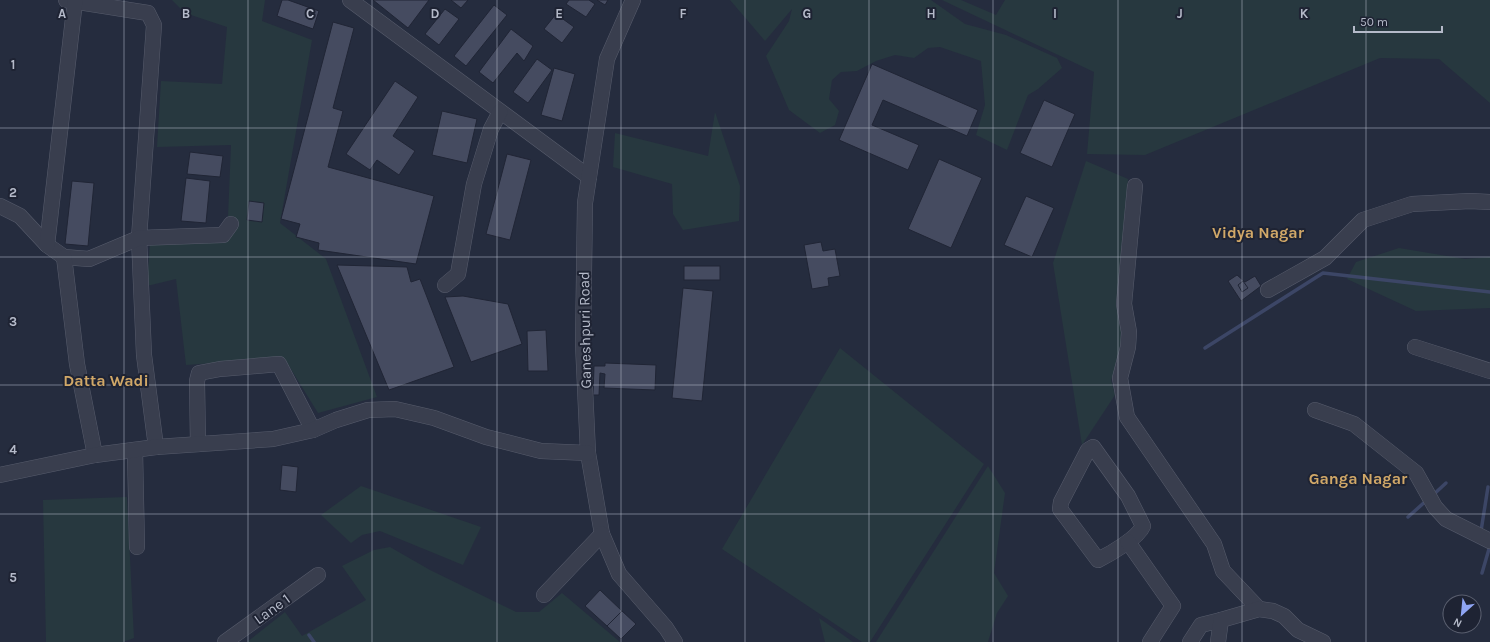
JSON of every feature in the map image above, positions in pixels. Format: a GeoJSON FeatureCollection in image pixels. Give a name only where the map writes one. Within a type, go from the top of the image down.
{"type":"FeatureCollection","features":[{"type":"Feature","properties":{"kind":"street"},"geometry":{"type":"LineString","coordinates":[[350,0],[500,112],[589,176]]}},
{"type":"Feature","properties":{"kind":"street","name":"Ganeshpuri Road"},"geometry":{"type":"LineString","coordinates":[[633,0],[607,59],[585,203],[583,344],[588,453],[602,534],[619,574],[666,628],[675,642]]}},
{"type":"Feature","properties":{"kind":"street"},"geometry":{"type":"LineString","coordinates":[[47,245],[70,1],[97,2],[148,13],[154,25],[139,238],[144,355],[156,447]]}},
{"type":"Feature","properties":{"kind":"street"},"geometry":{"type":"LineString","coordinates":[[445,285],[458,274],[474,184],[491,129],[500,112]]}},
{"type":"Feature","properties":{"kind":"street"},"geometry":{"type":"LineString","coordinates":[[1135,186],[1124,304],[1129,332],[1128,347],[1120,378],[1127,417],[1214,544],[1223,571],[1259,609]]}},
{"type":"Feature","properties":{"kind":"street"},"geometry":{"type":"LineString","coordinates":[[1268,290],[1325,258],[1363,220],[1412,204],[1470,201],[1490,202]]}},
{"type":"Feature","properties":{"kind":"street"},"geometry":{"type":"LineString","coordinates":[[0,206],[20,216],[47,245],[64,257],[89,259],[139,238],[223,235],[231,224]]}},
{"type":"Feature","properties":{"kind":"street"},"geometry":{"type":"LineString","coordinates":[[64,257],[77,364],[95,455]]}},
{"type":"Feature","properties":{"kind":"street"},"geometry":{"type":"LineString","coordinates":[[1415,347],[1490,371]]}},
{"type":"Feature","properties":{"kind":"street"},"geometry":{"type":"LineString","coordinates":[[198,444],[197,381],[199,373],[220,369],[279,364],[313,430]]}},
{"type":"Feature","properties":{"kind":"street"},"geometry":{"type":"LineString","coordinates":[[0,475],[95,455],[156,447],[273,439],[313,430],[336,420],[368,410],[395,409],[434,418],[486,437],[541,451],[588,453]]}},
{"type":"Feature","properties":{"kind":"street"},"geometry":{"type":"LineString","coordinates":[[1315,410],[1354,424],[1416,473],[1435,507],[1446,519],[1490,541]]}},
{"type":"Feature","properties":{"kind":"street"},"geometry":{"type":"LineString","coordinates":[[1090,448],[1095,448],[1128,496],[1143,523],[1141,531],[1128,542],[1097,560],[1061,512],[1061,502],[1090,448]]}},
{"type":"Feature","properties":{"kind":"street"},"geometry":{"type":"LineString","coordinates":[[135,450],[138,547]]}},
{"type":"Feature","properties":{"kind":"street"},"geometry":{"type":"LineString","coordinates":[[544,595],[602,534]]}},
{"type":"Feature","properties":{"kind":"street"},"geometry":{"type":"LineString","coordinates":[[1128,542],[1173,606],[1150,642]]}},
{"type":"Feature","properties":{"kind":"street","name":"Lane 1"},"geometry":{"type":"LineString","coordinates":[[225,642],[318,575]]}},
{"type":"Feature","properties":{"kind":"street"},"geometry":{"type":"LineString","coordinates":[[1190,642],[1201,625],[1259,609],[1284,616],[1298,636],[1323,642]]}},
{"type":"Feature","properties":{"kind":"street"},"geometry":{"type":"LineString","coordinates":[[1218,642],[1221,620]]}},
{"type":"Feature","properties":{"kind":"shaded area"},"geometry":{"type":"Polygon","coordinates":[[[172,0],[265,0],[262,21],[312,40],[280,223],[326,259],[377,397],[318,413],[284,358],[186,365],[176,279],[147,286],[150,242],[227,241],[231,145],[157,147],[161,81],[222,84],[227,27],[185,13],[172,0]]]}},
{"type":"Feature","properties":{"kind":"shaded area"},"geometry":{"type":"Polygon","coordinates":[[[730,0],[931,0],[965,24],[1006,35],[1057,58],[1062,68],[1038,89],[1028,95],[1007,150],[976,135],[985,105],[981,61],[940,47],[928,48],[914,58],[895,55],[876,61],[857,71],[841,72],[832,80],[829,99],[839,111],[835,125],[820,133],[789,110],[766,56],[789,21],[792,9],[765,41],[730,0]]]}},
{"type":"Feature","properties":{"kind":"shaded area"},"geometry":{"type":"Polygon","coordinates":[[[942,0],[961,0],[996,15],[1005,0],[1490,0],[1490,103],[1439,59],[1380,58],[1145,155],[1087,154],[1094,72],[942,0]]]}},
{"type":"Feature","properties":{"kind":"shaded area"},"geometry":{"type":"Polygon","coordinates":[[[715,112],[740,186],[739,221],[683,230],[673,214],[672,184],[613,167],[615,133],[708,156],[715,112]]]}},
{"type":"Feature","properties":{"kind":"shaded area"},"geometry":{"type":"Polygon","coordinates":[[[1086,161],[1128,179],[1117,298],[1124,347],[1111,380],[1115,395],[1082,445],[1053,263],[1086,161]]]}},
{"type":"Feature","properties":{"kind":"shaded area"},"geometry":{"type":"Polygon","coordinates":[[[1399,248],[1465,259],[1490,257],[1490,308],[1416,311],[1347,279],[1356,262],[1399,248]]]}},
{"type":"Feature","properties":{"kind":"shaded area"},"geometry":{"type":"Polygon","coordinates":[[[840,348],[984,464],[870,642],[862,642],[722,549],[840,348]]]}},
{"type":"Feature","properties":{"kind":"shaded area"},"geometry":{"type":"Polygon","coordinates":[[[988,466],[1005,493],[994,573],[1008,596],[997,613],[988,642],[876,642],[988,466]]]}},
{"type":"Feature","properties":{"kind":"shaded area"},"geometry":{"type":"Polygon","coordinates":[[[361,486],[481,527],[463,565],[380,531],[362,535],[351,543],[321,515],[361,486]]]}},
{"type":"Feature","properties":{"kind":"shaded area"},"geometry":{"type":"Polygon","coordinates":[[[127,497],[134,638],[123,642],[46,642],[43,500],[127,497]]]}},
{"type":"Feature","properties":{"kind":"shaded area"},"geometry":{"type":"Polygon","coordinates":[[[390,547],[430,570],[516,612],[539,612],[562,593],[620,642],[247,642],[285,612],[302,636],[366,600],[342,566],[374,550],[390,547]]]}},
{"type":"Feature","properties":{"kind":"shaded area"},"geometry":{"type":"Polygon","coordinates":[[[819,618],[853,642],[825,642],[819,618]]]}},
{"type":"Feature","properties":{"kind":"building"},"geometry":{"type":"Polygon","coordinates":[[[282,0],[288,0],[319,11],[313,29],[277,16],[282,0]]]}},
{"type":"Feature","properties":{"kind":"building"},"geometry":{"type":"Polygon","coordinates":[[[373,0],[429,0],[408,28],[373,0]]]}},
{"type":"Feature","properties":{"kind":"building"},"geometry":{"type":"Polygon","coordinates":[[[451,0],[468,0],[461,8],[451,0]]]}},
{"type":"Feature","properties":{"kind":"building"},"geometry":{"type":"Polygon","coordinates":[[[569,0],[589,0],[595,4],[586,17],[566,4],[569,0]]]}},
{"type":"Feature","properties":{"kind":"building"},"geometry":{"type":"Polygon","coordinates":[[[597,0],[608,0],[605,5],[597,0]]]}},
{"type":"Feature","properties":{"kind":"building"},"geometry":{"type":"Polygon","coordinates":[[[494,5],[507,15],[466,66],[454,56],[494,5]]]}},
{"type":"Feature","properties":{"kind":"building"},"geometry":{"type":"Polygon","coordinates":[[[445,9],[459,19],[439,45],[425,34],[445,9]]]}},
{"type":"Feature","properties":{"kind":"building"},"geometry":{"type":"Polygon","coordinates":[[[556,14],[574,27],[562,43],[544,29],[556,14]]]}},
{"type":"Feature","properties":{"kind":"building"},"geometry":{"type":"Polygon","coordinates":[[[333,22],[354,28],[333,108],[343,111],[328,167],[434,196],[416,264],[318,250],[319,243],[296,237],[300,224],[281,219],[333,22]]]}},
{"type":"Feature","properties":{"kind":"building"},"geometry":{"type":"Polygon","coordinates":[[[511,29],[533,46],[524,61],[517,53],[493,83],[479,72],[511,29]]]}},
{"type":"Feature","properties":{"kind":"building"},"geometry":{"type":"Polygon","coordinates":[[[537,59],[552,70],[528,103],[513,92],[537,59]]]}},
{"type":"Feature","properties":{"kind":"building"},"geometry":{"type":"Polygon","coordinates":[[[872,64],[978,110],[967,136],[883,100],[872,125],[919,145],[908,170],[839,140],[872,64]]]}},
{"type":"Feature","properties":{"kind":"building"},"geometry":{"type":"Polygon","coordinates":[[[554,68],[575,74],[562,121],[541,115],[554,68]]]}},
{"type":"Feature","properties":{"kind":"building"},"geometry":{"type":"Polygon","coordinates":[[[395,81],[418,97],[393,136],[415,151],[399,175],[377,160],[370,170],[346,154],[395,81]]]}},
{"type":"Feature","properties":{"kind":"building"},"geometry":{"type":"Polygon","coordinates":[[[1044,100],[1075,114],[1052,167],[1020,153],[1044,100]]]}},
{"type":"Feature","properties":{"kind":"building"},"geometry":{"type":"Polygon","coordinates":[[[442,111],[477,119],[467,163],[432,155],[442,111]]]}},
{"type":"Feature","properties":{"kind":"building"},"geometry":{"type":"Polygon","coordinates":[[[190,152],[223,156],[220,177],[187,174],[190,152]]]}},
{"type":"Feature","properties":{"kind":"building"},"geometry":{"type":"Polygon","coordinates":[[[507,154],[531,160],[510,240],[486,234],[507,154]]]}},
{"type":"Feature","properties":{"kind":"building"},"geometry":{"type":"Polygon","coordinates":[[[939,159],[982,178],[951,248],[908,229],[939,159]]]}},
{"type":"Feature","properties":{"kind":"building"},"geometry":{"type":"Polygon","coordinates":[[[186,178],[210,181],[206,223],[181,221],[186,178]]]}},
{"type":"Feature","properties":{"kind":"building"},"geometry":{"type":"Polygon","coordinates":[[[72,181],[94,183],[88,246],[65,244],[72,181]]]}},
{"type":"Feature","properties":{"kind":"building"},"geometry":{"type":"Polygon","coordinates":[[[1026,196],[1054,208],[1032,257],[1004,245],[1026,196]]]}},
{"type":"Feature","properties":{"kind":"building"},"geometry":{"type":"Polygon","coordinates":[[[249,201],[264,203],[262,222],[247,220],[249,201]]]}},
{"type":"Feature","properties":{"kind":"building"},"geometry":{"type":"Polygon","coordinates":[[[821,242],[823,251],[835,249],[840,276],[828,278],[829,286],[812,289],[804,245],[821,242]]]}},
{"type":"Feature","properties":{"kind":"building"},"geometry":{"type":"Polygon","coordinates":[[[337,265],[407,267],[411,282],[420,279],[454,367],[389,390],[337,265]]]}},
{"type":"Feature","properties":{"kind":"building"},"geometry":{"type":"Polygon","coordinates":[[[684,266],[720,266],[720,280],[684,280],[684,266]]]}},
{"type":"Feature","properties":{"kind":"building"},"geometry":{"type":"Polygon","coordinates":[[[1237,275],[1245,282],[1255,276],[1261,286],[1241,301],[1228,281],[1237,275]]]}},
{"type":"Feature","properties":{"kind":"building"},"geometry":{"type":"Polygon","coordinates":[[[1243,281],[1248,288],[1242,292],[1238,285],[1243,281]]]}},
{"type":"Feature","properties":{"kind":"building"},"geometry":{"type":"Polygon","coordinates":[[[683,288],[713,291],[702,401],[672,398],[683,288]]]}},
{"type":"Feature","properties":{"kind":"building"},"geometry":{"type":"Polygon","coordinates":[[[463,296],[508,304],[522,344],[471,362],[445,297],[463,296]]]}},
{"type":"Feature","properties":{"kind":"building"},"geometry":{"type":"Polygon","coordinates":[[[546,330],[548,371],[528,371],[527,331],[546,330]]]}},
{"type":"Feature","properties":{"kind":"building"},"geometry":{"type":"Polygon","coordinates":[[[605,363],[656,365],[655,390],[604,388],[605,374],[600,373],[599,395],[593,395],[594,366],[605,366],[605,363]]]}},
{"type":"Feature","properties":{"kind":"building"},"geometry":{"type":"Polygon","coordinates":[[[282,465],[298,467],[296,492],[280,490],[282,465]]]}},
{"type":"Feature","properties":{"kind":"building"},"geometry":{"type":"Polygon","coordinates":[[[600,590],[622,611],[607,626],[585,606],[600,590]]]}},
{"type":"Feature","properties":{"kind":"building"},"geometry":{"type":"Polygon","coordinates":[[[622,611],[636,624],[621,639],[607,626],[622,611]]]}},
{"type":"Feature","properties":{"kind":"waterway"},"geometry":{"type":"LineString","coordinates":[[1205,348],[1323,273],[1490,292]]}},
{"type":"Feature","properties":{"kind":"waterway"},"geometry":{"type":"LineString","coordinates":[[1433,495],[1446,483]]}},
{"type":"Feature","properties":{"kind":"waterway"},"geometry":{"type":"LineString","coordinates":[[1481,531],[1488,487]]}},
{"type":"Feature","properties":{"kind":"waterway"},"geometry":{"type":"LineString","coordinates":[[1408,517],[1427,500]]}},
{"type":"Feature","properties":{"kind":"waterway"},"geometry":{"type":"LineString","coordinates":[[1482,573],[1489,549],[1487,544]]}},
{"type":"Feature","properties":{"kind":"waterway"},"geometry":{"type":"LineString","coordinates":[[309,635],[314,642]]}},
{"type":"Feature","properties":{"kind":"district","name":"Vidya Nagar"},"geometry":{"type":"Point","coordinates":[1258,232]}},
{"type":"Feature","properties":{"kind":"district","name":"Datta Wadi"},"geometry":{"type":"Point","coordinates":[106,380]}},
{"type":"Feature","properties":{"kind":"district","name":"Ganga Nagar"},"geometry":{"type":"Point","coordinates":[1358,478]}}]}
